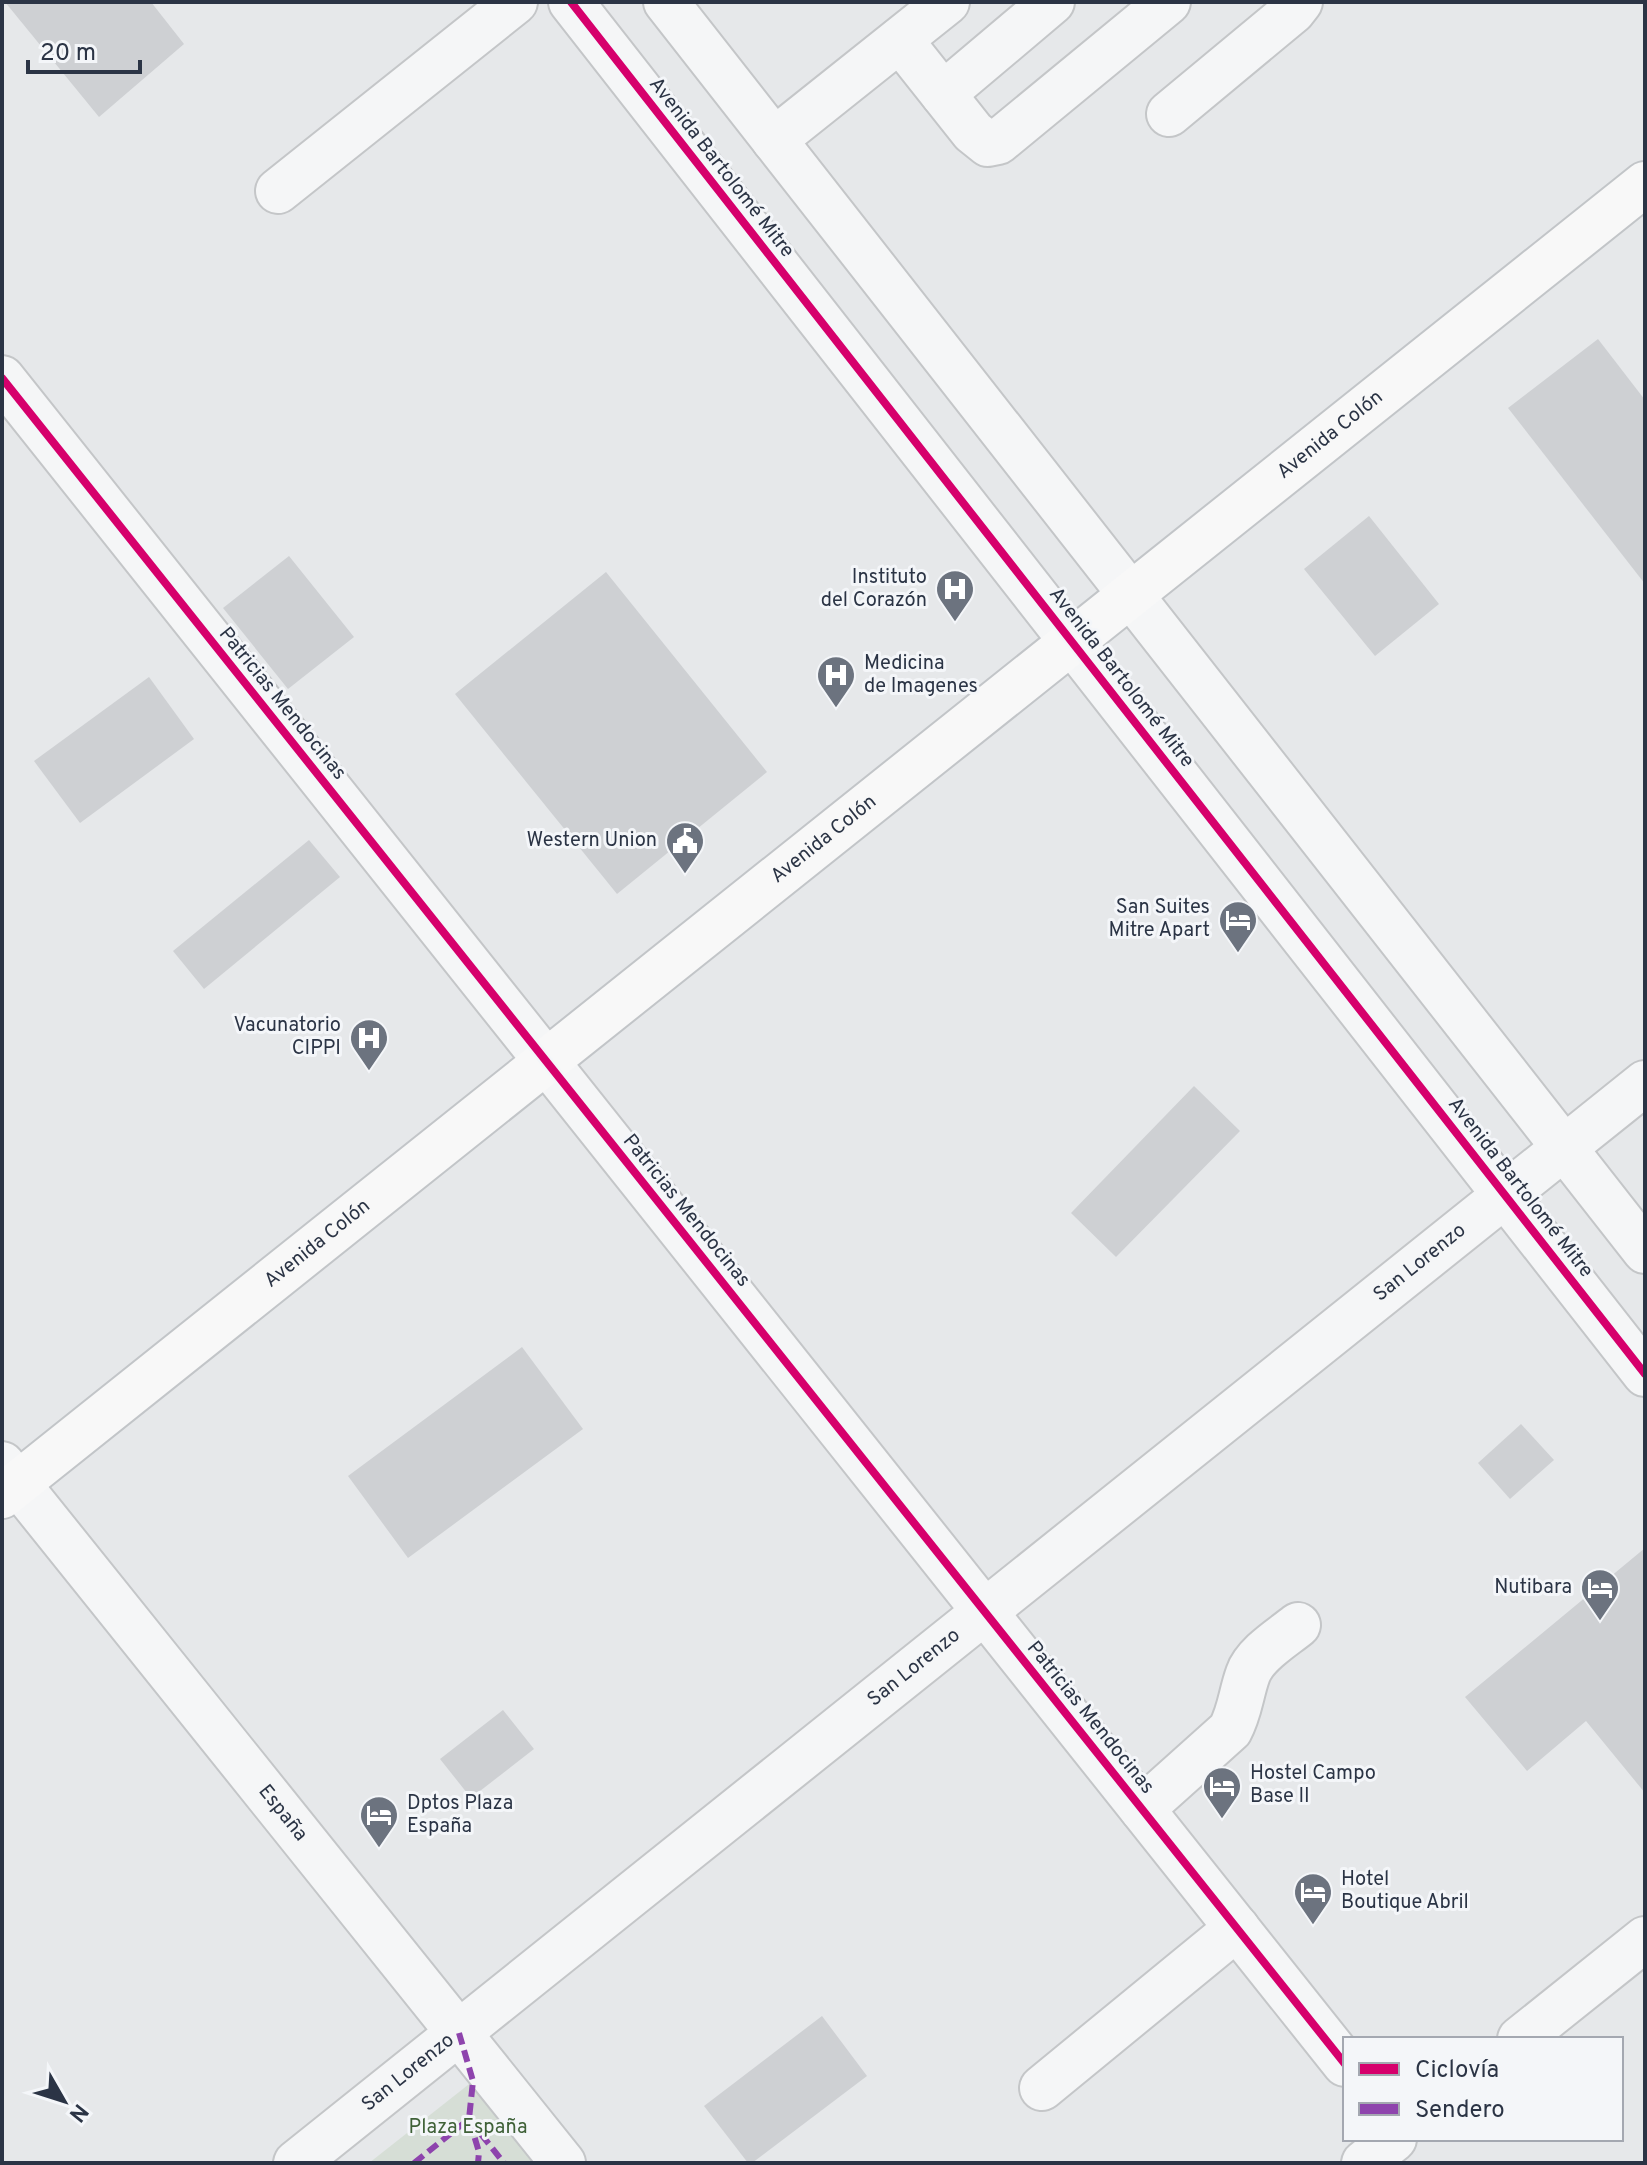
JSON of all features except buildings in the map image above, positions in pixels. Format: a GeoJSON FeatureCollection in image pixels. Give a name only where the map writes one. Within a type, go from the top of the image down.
{"type":"FeatureCollection","features":[{"type":"Feature","properties":{"kind":"main road","name":"Avenida Colón"},"geometry":{"type":"LineString","coordinates":[[7,1481],[546,1062],[1131,595],[1642,194]]}},
{"type":"Feature","properties":{"kind":"street"},"geometry":{"type":"LineString","coordinates":[[278,191],[515,2]]}},
{"type":"Feature","properties":{"kind":"street","name":"Avenida Bartolomé Mitre"},"geometry":{"type":"LineString","coordinates":[[571,2],[1645,1374]]}},
{"type":"Feature","properties":{"kind":"street"},"geometry":{"type":"LineString","coordinates":[[666,2],[1645,1251]]}},
{"type":"Feature","properties":{"kind":"street"},"geometry":{"type":"LineString","coordinates":[[774,140],[947,2]]}},
{"type":"Feature","properties":{"kind":"street"},"geometry":{"type":"LineString","coordinates":[[943,94],[1052,2]]}},
{"type":"Feature","properties":{"kind":"street"},"geometry":{"type":"LineString","coordinates":[[900,40],[973,132],[988,144],[998,142],[1168,2]]}},
{"type":"Feature","properties":{"kind":"street"},"geometry":{"type":"LineString","coordinates":[[1169,114],[1300,2]]}},
{"type":"Feature","properties":{"kind":"street","name":"Patricias Mendocinas"},"geometry":{"type":"LineString","coordinates":[[2,378],[1343,2061]]}},
{"type":"Feature","properties":{"kind":"street","name":"San Lorenzo"},"geometry":{"type":"LineString","coordinates":[[296,2163],[1645,1083]]}},
{"type":"Feature","properties":{"kind":"street","name":"España"},"geometry":{"type":"LineString","coordinates":[[7,1481],[563,2163]]}},
{"type":"Feature","properties":{"kind":"street"},"geometry":{"type":"LineString","coordinates":[[1142,1809],[1230,1730],[1238,1716],[1248,1673],[1254,1663],[1298,1625]]}},
{"type":"Feature","properties":{"kind":"street"},"geometry":{"type":"LineString","coordinates":[[1042,2088],[1237,1928]]}},
{"type":"Feature","properties":{"kind":"street"},"geometry":{"type":"LineString","coordinates":[[1522,2037],[1645,1939]]}},
{"type":"Feature","properties":{"kind":"street"},"geometry":{"type":"LineString","coordinates":[[1364,2163],[1392,2141]]}},
{"type":"Feature","properties":{"kind":"street"},"geometry":{"type":"LineString","coordinates":[[1407,2141],[1424,2163]]}},
{"type":"Feature","properties":{"kind":"green space","name":"Plaza España"},"geometry":{"type":"Polygon","coordinates":[[[473,2081],[538,2163],[369,2163],[473,2081]]]}},
{"type":"Feature","properties":{"kind":"marked path"},"geometry":{"type":"LineString","coordinates":[[459,2033],[473,2081],[469,2119],[479,2152],[478,2163]]}},
{"type":"Feature","properties":{"kind":"marked path"},"geometry":{"type":"LineString","coordinates":[[414,2163],[469,2119],[504,2163]]}},
{"type":"Feature","properties":{"kind":"cycle path"},"geometry":{"type":"LineString","coordinates":[[571,2],[1645,1374]]}},
{"type":"Feature","properties":{"kind":"cycle path"},"geometry":{"type":"LineString","coordinates":[[2,378],[1343,2061]]}},
{"type":"Feature","properties":{"kind":"place","name":"Instituto del Corazón"},"geometry":{"type":"Point","coordinates":[955,623]}},
{"type":"Feature","properties":{"kind":"place","name":"Medicina de Imagenes"},"geometry":{"type":"Point","coordinates":[836,709]}},
{"type":"Feature","properties":{"kind":"place","name":"Western Union"},"geometry":{"type":"Point","coordinates":[685,875]}},
{"type":"Feature","properties":{"kind":"place","name":"San Suites Mitre Apart"},"geometry":{"type":"Point","coordinates":[1238,954]}},
{"type":"Feature","properties":{"kind":"place","name":"Vacunatorio CIPPI"},"geometry":{"type":"Point","coordinates":[369,1072]}},
{"type":"Feature","properties":{"kind":"place","name":"Nutibara"},"geometry":{"type":"Point","coordinates":[1600,1622]}},
{"type":"Feature","properties":{"kind":"place","name":"Hostel Campo Base II"},"geometry":{"type":"Point","coordinates":[1222,1820]}},
{"type":"Feature","properties":{"kind":"place","name":"Dptos Plaza España"},"geometry":{"type":"Point","coordinates":[379,1849]}},
{"type":"Feature","properties":{"kind":"place","name":"Hotel Boutique Abril"},"geometry":{"type":"Point","coordinates":[1313,1926]}}]}
